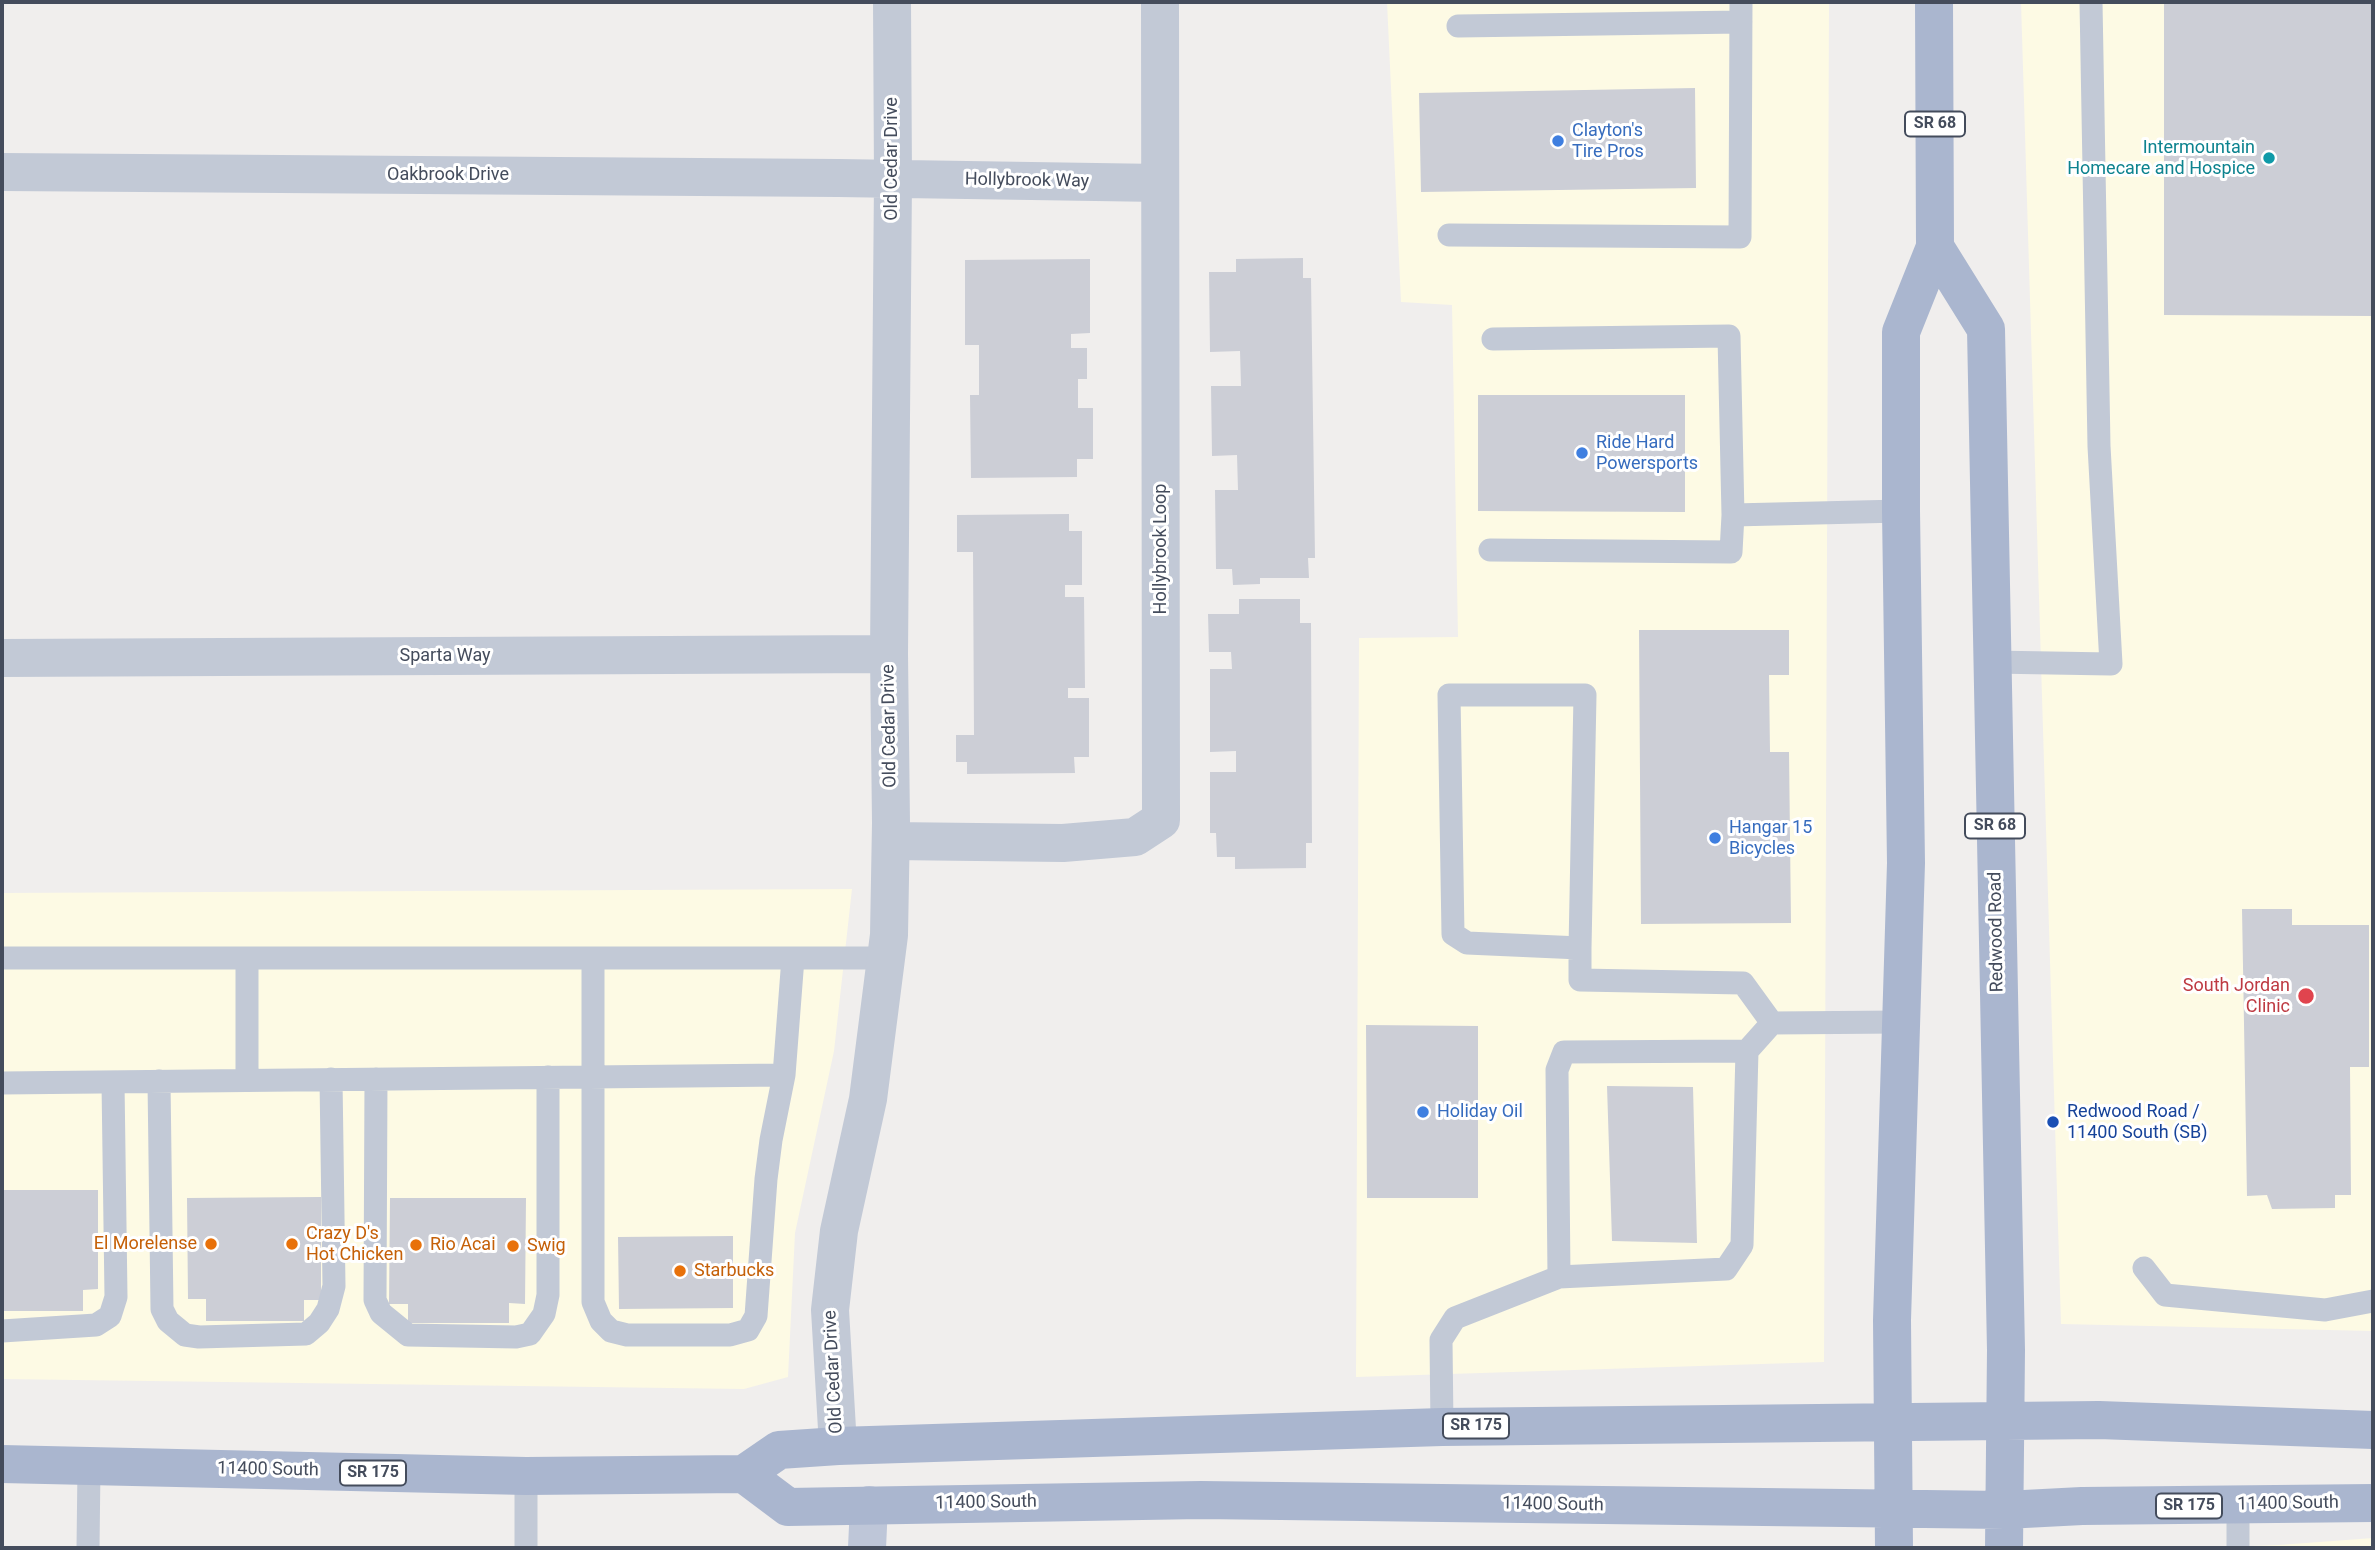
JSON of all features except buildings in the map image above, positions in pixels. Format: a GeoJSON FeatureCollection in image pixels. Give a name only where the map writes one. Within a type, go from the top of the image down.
{"type":"FeatureCollection","features":[{"type":"Feature","properties":{"kind":"main road","name":"SR 68"},"geometry":{"type":"LineString","coordinates":[[1894,1548],[1892,1320],[1906,863],[1901,331],[1935,247],[1934,2]]}},
{"type":"Feature","properties":{"kind":"main road","name":"Redwood Road"},"geometry":{"type":"LineString","coordinates":[[1935,247],[1986,329],[2006,1420],[2004,1548]]}},
{"type":"Feature","properties":{"kind":"main road","name":"SR 175"},"geometry":{"type":"LineString","coordinates":[[744,1475],[779,1450],[1442,1427],[2099,1420],[2373,1430]]}},
{"type":"Feature","properties":{"kind":"main road","name":"11400 South"},"geometry":{"type":"LineString","coordinates":[[2,1464],[526,1476],[744,1475],[788,1507],[1201,1500],[2005,1510],[2082,1506],[2373,1503]]}},
{"type":"Feature","properties":{"kind":"street","name":"Old Cedar Drive"},"geometry":{"type":"LineString","coordinates":[[838,1446],[830,1310],[839,1231],[868,1099],[886,958],[891,841],[889,654],[892,2]]}},
{"type":"Feature","properties":{"kind":"street","name":"Hollybrook Loop"},"geometry":{"type":"LineString","coordinates":[[891,841],[1063,843],[1135,837],[1161,820],[1160,2]]}},
{"type":"Feature","properties":{"kind":"street","name":"Oakbrook Drive"},"geometry":{"type":"LineString","coordinates":[[2,172],[893,179]]}},
{"type":"Feature","properties":{"kind":"street","name":"Hollybrook Way"},"geometry":{"type":"LineString","coordinates":[[893,179],[1160,183]]}},
{"type":"Feature","properties":{"kind":"street","name":"Sparta Way"},"geometry":{"type":"LineString","coordinates":[[2,658],[889,654]]}},
{"type":"Feature","properties":{"kind":"street"},"geometry":{"type":"LineString","coordinates":[[867,1548],[869,1505]]}},
{"type":"Feature","properties":{"kind":"lane"},"geometry":{"type":"LineString","coordinates":[[1991,662],[2111,664],[2099,446],[2091,2]]}},
{"type":"Feature","properties":{"kind":"lane"},"geometry":{"type":"LineString","coordinates":[[1450,234],[1740,237],[1741,12],[1458,26]]}},
{"type":"Feature","properties":{"kind":"lane"},"geometry":{"type":"LineString","coordinates":[[1490,550],[1731,552],[1733,515],[1729,336],[1493,339]]}},
{"type":"Feature","properties":{"kind":"lane"},"geometry":{"type":"LineString","coordinates":[[1733,515],[1901,511]]}},
{"type":"Feature","properties":{"kind":"lane"},"geometry":{"type":"LineString","coordinates":[[1580,948],[1467,943],[1453,934],[1450,695],[1585,695],[1580,980],[1743,983],[1772,1023]]}},
{"type":"Feature","properties":{"kind":"lane"},"geometry":{"type":"LineString","coordinates":[[2,958],[886,958]]}},
{"type":"Feature","properties":{"kind":"lane"},"geometry":{"type":"LineString","coordinates":[[247,958],[247,1080]]}},
{"type":"Feature","properties":{"kind":"lane"},"geometry":{"type":"LineString","coordinates":[[593,958],[593,1302],[601,1321],[611,1331],[627,1335],[730,1335],[748,1330],[756,1316],[766,1179],[784,1074],[793,958]]}},
{"type":"Feature","properties":{"kind":"lane"},"geometry":{"type":"LineString","coordinates":[[1442,1427],[1441,1339],[1455,1318],[1559,1277],[1726,1269],[1742,1245],[1746,1051],[1772,1023],[1901,1022]]}},
{"type":"Feature","properties":{"kind":"lane"},"geometry":{"type":"LineString","coordinates":[[1559,1277],[1557,1070],[1564,1052],[1746,1051]]}},
{"type":"Feature","properties":{"kind":"lane"},"geometry":{"type":"LineString","coordinates":[[2,1083],[784,1074]]}},
{"type":"Feature","properties":{"kind":"lane"},"geometry":{"type":"LineString","coordinates":[[376,1079],[375,1300],[381,1313],[408,1335],[516,1337],[530,1334],[544,1314],[548,1295],[548,1077]]}},
{"type":"Feature","properties":{"kind":"lane"},"geometry":{"type":"LineString","coordinates":[[159,1081],[162,1309],[168,1321],[185,1335],[200,1337],[306,1334],[319,1323],[328,1309],[334,1286],[331,1079]]}},
{"type":"Feature","properties":{"kind":"lane"},"geometry":{"type":"LineString","coordinates":[[2,1331],[96,1325],[110,1316],[116,1297],[113,1082]]}},
{"type":"Feature","properties":{"kind":"lane"},"geometry":{"type":"LineString","coordinates":[[2144,1268],[2165,1295],[2325,1310],[2373,1301]]}},
{"type":"Feature","properties":{"kind":"lane"},"geometry":{"type":"LineString","coordinates":[[88,1548],[89,1467]]}},
{"type":"Feature","properties":{"kind":"lane"},"geometry":{"type":"LineString","coordinates":[[526,1476],[526,1548]]}},
{"type":"Feature","properties":{"kind":"lane"},"geometry":{"type":"LineString","coordinates":[[2238,1505],[2238,1548]]}},
{"type":"Feature","properties":{"kind":"shaded area"},"geometry":{"type":"Polygon","coordinates":[[[1387,2],[1829,2],[1824,1362],[1356,1377],[1359,638],[1458,637],[1452,305],[1401,302],[1387,2]]]}},
{"type":"Feature","properties":{"kind":"shaded area"},"geometry":{"type":"Polygon","coordinates":[[[2021,2],[2373,2],[2373,1331],[2061,1324],[2021,2]]]}},
{"type":"Feature","properties":{"kind":"shaded area"},"geometry":{"type":"Polygon","coordinates":[[[852,889],[834,1051],[795,1233],[788,1377],[744,1389],[2,1379],[2,893],[852,889]]]}},
{"type":"Feature","properties":{"kind":"shaded area"},"geometry":{"type":"Polygon","coordinates":[[[2373,1538],[2373,1548],[2195,1548],[2279,1545],[2373,1538]]]}},
{"type":"Feature","properties":{"kind":"place","name":"Clayton's Tire Pros"},"geometry":{"type":"Point","coordinates":[1558,141]}},
{"type":"Feature","properties":{"kind":"place","name":"Intermountain Homecare and Hospice"},"geometry":{"type":"Point","coordinates":[2269,158]}},
{"type":"Feature","properties":{"kind":"place","name":"Ride Hard Powersports"},"geometry":{"type":"Point","coordinates":[1582,453]}},
{"type":"Feature","properties":{"kind":"place","name":"Hangar 15 Bicycles"},"geometry":{"type":"Point","coordinates":[1715,838]}},
{"type":"Feature","properties":{"kind":"place","name":"South Jordan Clinic"},"geometry":{"type":"Point","coordinates":[2306,996]}},
{"type":"Feature","properties":{"kind":"place","name":"Holiday Oil"},"geometry":{"type":"Point","coordinates":[1423,1112]}},
{"type":"Feature","properties":{"kind":"place","name":"Redwood Road / 11400 South (SB)"},"geometry":{"type":"Point","coordinates":[2053,1122]}},
{"type":"Feature","properties":{"kind":"place","name":"El Morelense"},"geometry":{"type":"Point","coordinates":[211,1244]}},
{"type":"Feature","properties":{"kind":"place","name":"Crazy D's Hot Chicken"},"geometry":{"type":"Point","coordinates":[292,1244]}},
{"type":"Feature","properties":{"kind":"place","name":"Rio Acai"},"geometry":{"type":"Point","coordinates":[416,1245]}},
{"type":"Feature","properties":{"kind":"place","name":"Swig"},"geometry":{"type":"Point","coordinates":[513,1246]}},
{"type":"Feature","properties":{"kind":"place","name":"Starbucks"},"geometry":{"type":"Point","coordinates":[680,1271]}}]}
